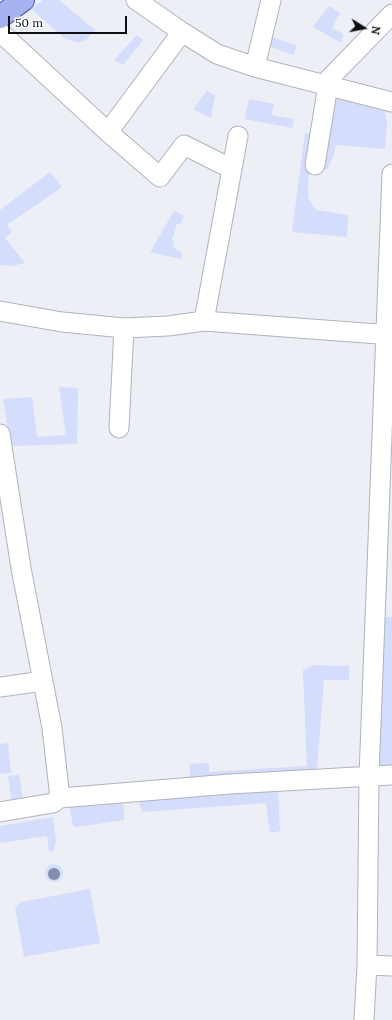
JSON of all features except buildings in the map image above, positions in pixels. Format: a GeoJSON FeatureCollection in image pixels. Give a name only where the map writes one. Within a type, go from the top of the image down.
{"type":"FeatureCollection","features":[{"type":"Feature","properties":{"kind":"main road"},"geometry":{"type":"LineString","coordinates":[[0,17],[23,0]]}},
{"type":"Feature","properties":{"kind":"street"},"geometry":{"type":"LineString","coordinates":[[136,0],[217,54],[254,67],[326,84],[392,102]]}},
{"type":"Feature","properties":{"kind":"street"},"geometry":{"type":"LineString","coordinates":[[254,67],[271,0]]}},
{"type":"Feature","properties":{"kind":"street"},"geometry":{"type":"LineString","coordinates":[[315,165],[326,84],[392,14]]}},
{"type":"Feature","properties":{"kind":"street"},"geometry":{"type":"LineString","coordinates":[[0,32],[108,132],[160,177],[184,145],[232,169]]}},
{"type":"Feature","properties":{"kind":"street"},"geometry":{"type":"LineString","coordinates":[[108,132],[182,32]]}},
{"type":"Feature","properties":{"kind":"street"},"geometry":{"type":"LineString","coordinates":[[204,321],[238,136]]}},
{"type":"Feature","properties":{"kind":"street"},"geometry":{"type":"LineString","coordinates":[[364,1020],[367,965],[369,776],[389,335],[392,174]]}},
{"type":"Feature","properties":{"kind":"street"},"geometry":{"type":"LineString","coordinates":[[0,311],[62,322],[124,328],[168,326],[204,321],[389,335]]}},
{"type":"Feature","properties":{"kind":"street"},"geometry":{"type":"LineString","coordinates":[[119,428],[124,328]]}},
{"type":"Feature","properties":{"kind":"street"},"geometry":{"type":"LineString","coordinates":[[0,434],[21,568],[52,728],[60,798]]}},
{"type":"Feature","properties":{"kind":"street"},"geometry":{"type":"LineString","coordinates":[[0,687],[43,681]]}},
{"type":"Feature","properties":{"kind":"street"},"geometry":{"type":"LineString","coordinates":[[0,812],[53,802],[60,798],[230,784],[392,775]]}},
{"type":"Feature","properties":{"kind":"street"},"geometry":{"type":"LineString","coordinates":[[367,965],[392,966]]}},
{"type":"Feature","properties":{"kind":"shaded area"},"geometry":{"type":"Polygon","coordinates":[[[43,0],[59,0],[95,30],[86,40],[78,43],[64,38],[31,9],[43,0]]]}},
{"type":"Feature","properties":{"kind":"shaded area"},"geometry":{"type":"Polygon","coordinates":[[[329,6],[340,13],[332,28],[343,34],[341,43],[313,27],[329,6]]]}},
{"type":"Feature","properties":{"kind":"shaded area"},"geometry":{"type":"Polygon","coordinates":[[[137,35],[143,40],[123,65],[114,60],[137,35]]]}},
{"type":"Feature","properties":{"kind":"shaded area"},"geometry":{"type":"Polygon","coordinates":[[[269,36],[297,46],[293,55],[266,45],[269,36]]]}},
{"type":"Feature","properties":{"kind":"shaded area"},"geometry":{"type":"Polygon","coordinates":[[[207,91],[215,95],[211,118],[193,109],[207,91]]]}},
{"type":"Feature","properties":{"kind":"shaded area"},"geometry":{"type":"Polygon","coordinates":[[[332,97],[385,111],[387,123],[385,149],[336,145],[333,157],[327,169],[318,169],[332,97]]]}},
{"type":"Feature","properties":{"kind":"shaded area"},"geometry":{"type":"Polygon","coordinates":[[[249,99],[274,104],[271,115],[294,119],[292,128],[245,119],[249,99]]]}},
{"type":"Feature","properties":{"kind":"shaded area"},"geometry":{"type":"Polygon","coordinates":[[[305,133],[313,135],[308,186],[309,200],[316,210],[348,215],[347,237],[292,232],[305,133]]]}},
{"type":"Feature","properties":{"kind":"shaded area"},"geometry":{"type":"Polygon","coordinates":[[[50,172],[62,187],[7,225],[12,232],[5,238],[25,263],[12,266],[0,265],[0,210],[50,172]]]}},
{"type":"Feature","properties":{"kind":"shaded area"},"geometry":{"type":"Polygon","coordinates":[[[174,211],[184,216],[180,224],[177,224],[172,239],[174,241],[173,247],[182,253],[181,259],[150,252],[174,211]]]}},
{"type":"Feature","properties":{"kind":"shaded area"},"geometry":{"type":"Polygon","coordinates":[[[59,387],[78,388],[77,444],[11,446],[3,399],[32,397],[37,437],[66,435],[59,387]]]}},
{"type":"Feature","properties":{"kind":"shaded area"},"geometry":{"type":"Polygon","coordinates":[[[383,617],[392,617],[392,767],[374,768],[383,617]]]}},
{"type":"Feature","properties":{"kind":"shaded area"},"geometry":{"type":"Polygon","coordinates":[[[313,665],[349,666],[349,680],[324,680],[317,769],[190,780],[190,764],[209,763],[209,772],[307,766],[303,670],[313,665]]]}},
{"type":"Feature","properties":{"kind":"shaded area"},"geometry":{"type":"Polygon","coordinates":[[[8,743],[11,773],[0,774],[0,744],[8,743]]]}},
{"type":"Feature","properties":{"kind":"shaded area"},"geometry":{"type":"Polygon","coordinates":[[[19,775],[23,800],[12,802],[8,776],[19,775]]]}},
{"type":"Feature","properties":{"kind":"shaded area"},"geometry":{"type":"Polygon","coordinates":[[[278,788],[280,831],[270,833],[266,803],[143,812],[139,804],[144,798],[278,788]]]}},
{"type":"Feature","properties":{"kind":"shaded area"},"geometry":{"type":"Polygon","coordinates":[[[119,800],[124,806],[124,820],[77,827],[73,826],[69,804],[119,800]]]}},
{"type":"Feature","properties":{"kind":"shaded area"},"geometry":{"type":"Polygon","coordinates":[[[53,817],[56,841],[53,851],[49,851],[47,836],[0,843],[0,826],[53,817]]]}},
{"type":"Feature","properties":{"kind":"shaded area"},"geometry":{"type":"Polygon","coordinates":[[[54,864],[60,867],[63,873],[60,879],[54,882],[48,879],[45,873],[48,867],[54,864]]]}},
{"type":"Feature","properties":{"kind":"shaded area"},"geometry":{"type":"Polygon","coordinates":[[[90,889],[100,943],[24,957],[15,907],[21,902],[90,889]]]}}]}
